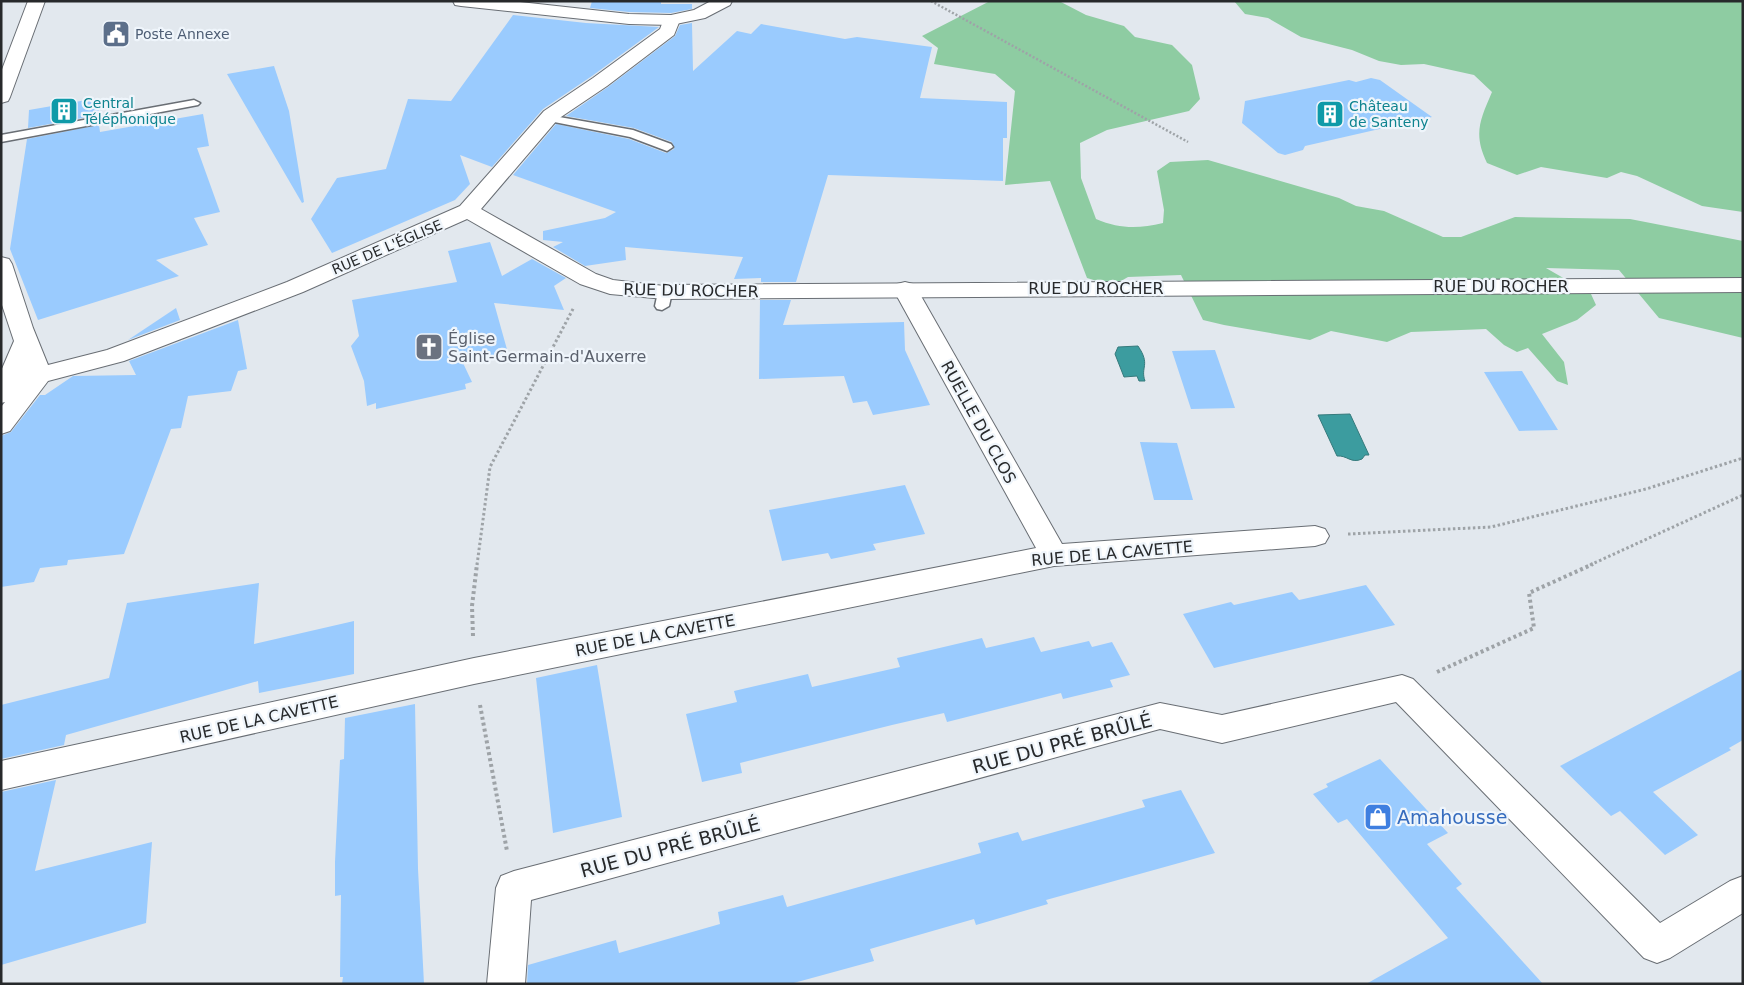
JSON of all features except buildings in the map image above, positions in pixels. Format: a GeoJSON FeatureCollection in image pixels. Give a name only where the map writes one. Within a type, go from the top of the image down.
{"type":"FeatureCollection","features":[{"type":"Feature","properties":{"kind":"street"},"geometry":{"type":"LineString","coordinates":[[1,97],[37,1]]}},
{"type":"Feature","properties":{"kind":"street"},"geometry":{"type":"LineString","coordinates":[[461,1],[486,2],[629,19],[671,20],[699,14],[724,1]]}},
{"type":"Feature","properties":{"kind":"street","name":"RUE DE L'ÉGLISE"},"geometry":{"type":"LineString","coordinates":[[39,375],[115,356],[295,287],[468,211],[548,118],[668,31],[671,20]]}},
{"type":"Feature","properties":{"kind":"street","name":"RUE DU ROCHER"},"geometry":{"type":"LineString","coordinates":[[468,211],[588,279],[610,287],[663,299],[905,289],[1743,285]]}},
{"type":"Feature","properties":{"kind":"street"},"geometry":{"type":"LineString","coordinates":[[1,264],[39,375],[1,424]]}},
{"type":"Feature","properties":{"kind":"street","name":"RUELLE DU CLOS"},"geometry":{"type":"LineString","coordinates":[[905,289],[1054,556]]}},
{"type":"Feature","properties":{"kind":"street"},"geometry":{"type":"LineString","coordinates":[[1,395],[13,373],[26,340]]}},
{"type":"Feature","properties":{"kind":"street","name":"RUE DE LA CAVETTE"},"geometry":{"type":"LineString","coordinates":[[1,776],[474,671],[1054,556],[1315,536]]}},
{"type":"Feature","properties":{"kind":"street"},"geometry":{"type":"LineString","coordinates":[[1402,688],[1657,945],[1743,893]]}},
{"type":"Feature","properties":{"kind":"street","name":"RUE DU PRÉ BRÛLÉ"},"geometry":{"type":"LineString","coordinates":[[514,888],[1160,716],[1222,729],[1402,688]]}},
{"type":"Feature","properties":{"kind":"street"},"geometry":{"type":"LineString","coordinates":[[506,984],[514,888]]}},
{"type":"Feature","properties":{"kind":"lane"},"geometry":{"type":"LineString","coordinates":[[1,140],[194,103]]}},
{"type":"Feature","properties":{"kind":"lane"},"geometry":{"type":"LineString","coordinates":[[548,118],[633,134],[667,148]]}},
{"type":"Feature","properties":{"kind":"path"},"geometry":{"type":"LineString","coordinates":[[931,1],[1188,142]]}},
{"type":"Feature","properties":{"kind":"path"},"geometry":{"type":"LineString","coordinates":[[472,606],[490,467],[588,279]]}},
{"type":"Feature","properties":{"kind":"path"},"geometry":{"type":"LineString","coordinates":[[1315,536],[1491,527],[1646,489],[1743,458]]}},
{"type":"Feature","properties":{"kind":"path"},"geometry":{"type":"LineString","coordinates":[[1402,688],[1534,628],[1529,593],[1743,495]]}},
{"type":"Feature","properties":{"kind":"path"},"geometry":{"type":"LineString","coordinates":[[478,697],[514,888]]}},
{"type":"Feature","properties":{"kind":"green space"},"geometry":{"type":"Polygon","coordinates":[[[990,1],[1059,1],[1086,15],[1124,26],[1135,37],[1172,45],[1192,65],[1200,99],[1189,111],[1107,130],[1080,143],[1081,178],[1096,219],[1113,225],[1129,227],[1163,223],[1164,210],[1157,171],[1170,162],[1208,160],[1339,198],[1356,206],[1384,211],[1443,237],[1461,237],[1515,217],[1630,219],[1743,241],[1743,338],[1659,318],[1619,270],[1546,268],[1591,294],[1596,305],[1577,320],[1542,334],[1564,362],[1568,385],[1557,381],[1528,348],[1517,352],[1504,345],[1486,329],[1411,332],[1387,342],[1331,331],[1310,340],[1203,320],[1181,275],[1128,277],[1113,283],[1087,278],[1050,181],[1005,185],[1015,91],[995,74],[934,64],[938,48],[922,36],[990,1]]]}},
{"type":"Feature","properties":{"kind":"green space"},"geometry":{"type":"Polygon","coordinates":[[[1234,1],[1743,1],[1743,212],[1702,206],[1637,176],[1621,172],[1607,178],[1541,167],[1517,175],[1487,163],[1480,144],[1479,135],[1481,119],[1492,92],[1474,75],[1424,64],[1401,65],[1379,61],[1352,50],[1301,37],[1268,18],[1245,14],[1234,1]]]}},
{"type":"Feature","properties":{"kind":"water"},"geometry":{"type":"Polygon","coordinates":[[[1138,346],[1145,362],[1145,381],[1139,381],[1137,376],[1124,377],[1115,354],[1118,347],[1138,346]]]}},
{"type":"Feature","properties":{"kind":"water"},"geometry":{"type":"Polygon","coordinates":[[[1350,414],[1369,455],[1365,455],[1362,459],[1358,460],[1337,456],[1318,415],[1350,414]]]}},
{"type":"Feature","properties":{"kind":"place","name":"Poste Annexe"},"geometry":{"type":"Point","coordinates":[116,34]}},
{"type":"Feature","properties":{"kind":"place","name":"Central Téléphonique"},"geometry":{"type":"Point","coordinates":[64,111]}},
{"type":"Feature","properties":{"kind":"place","name":"Château de Santeny"},"geometry":{"type":"Point","coordinates":[1330,114]}},
{"type":"Feature","properties":{"kind":"place","name":"Église Saint-Germain-d'Auxerre"},"geometry":{"type":"Point","coordinates":[429,347]}},
{"type":"Feature","properties":{"kind":"place","name":"Amahousse"},"geometry":{"type":"Point","coordinates":[1378,817]}}]}
